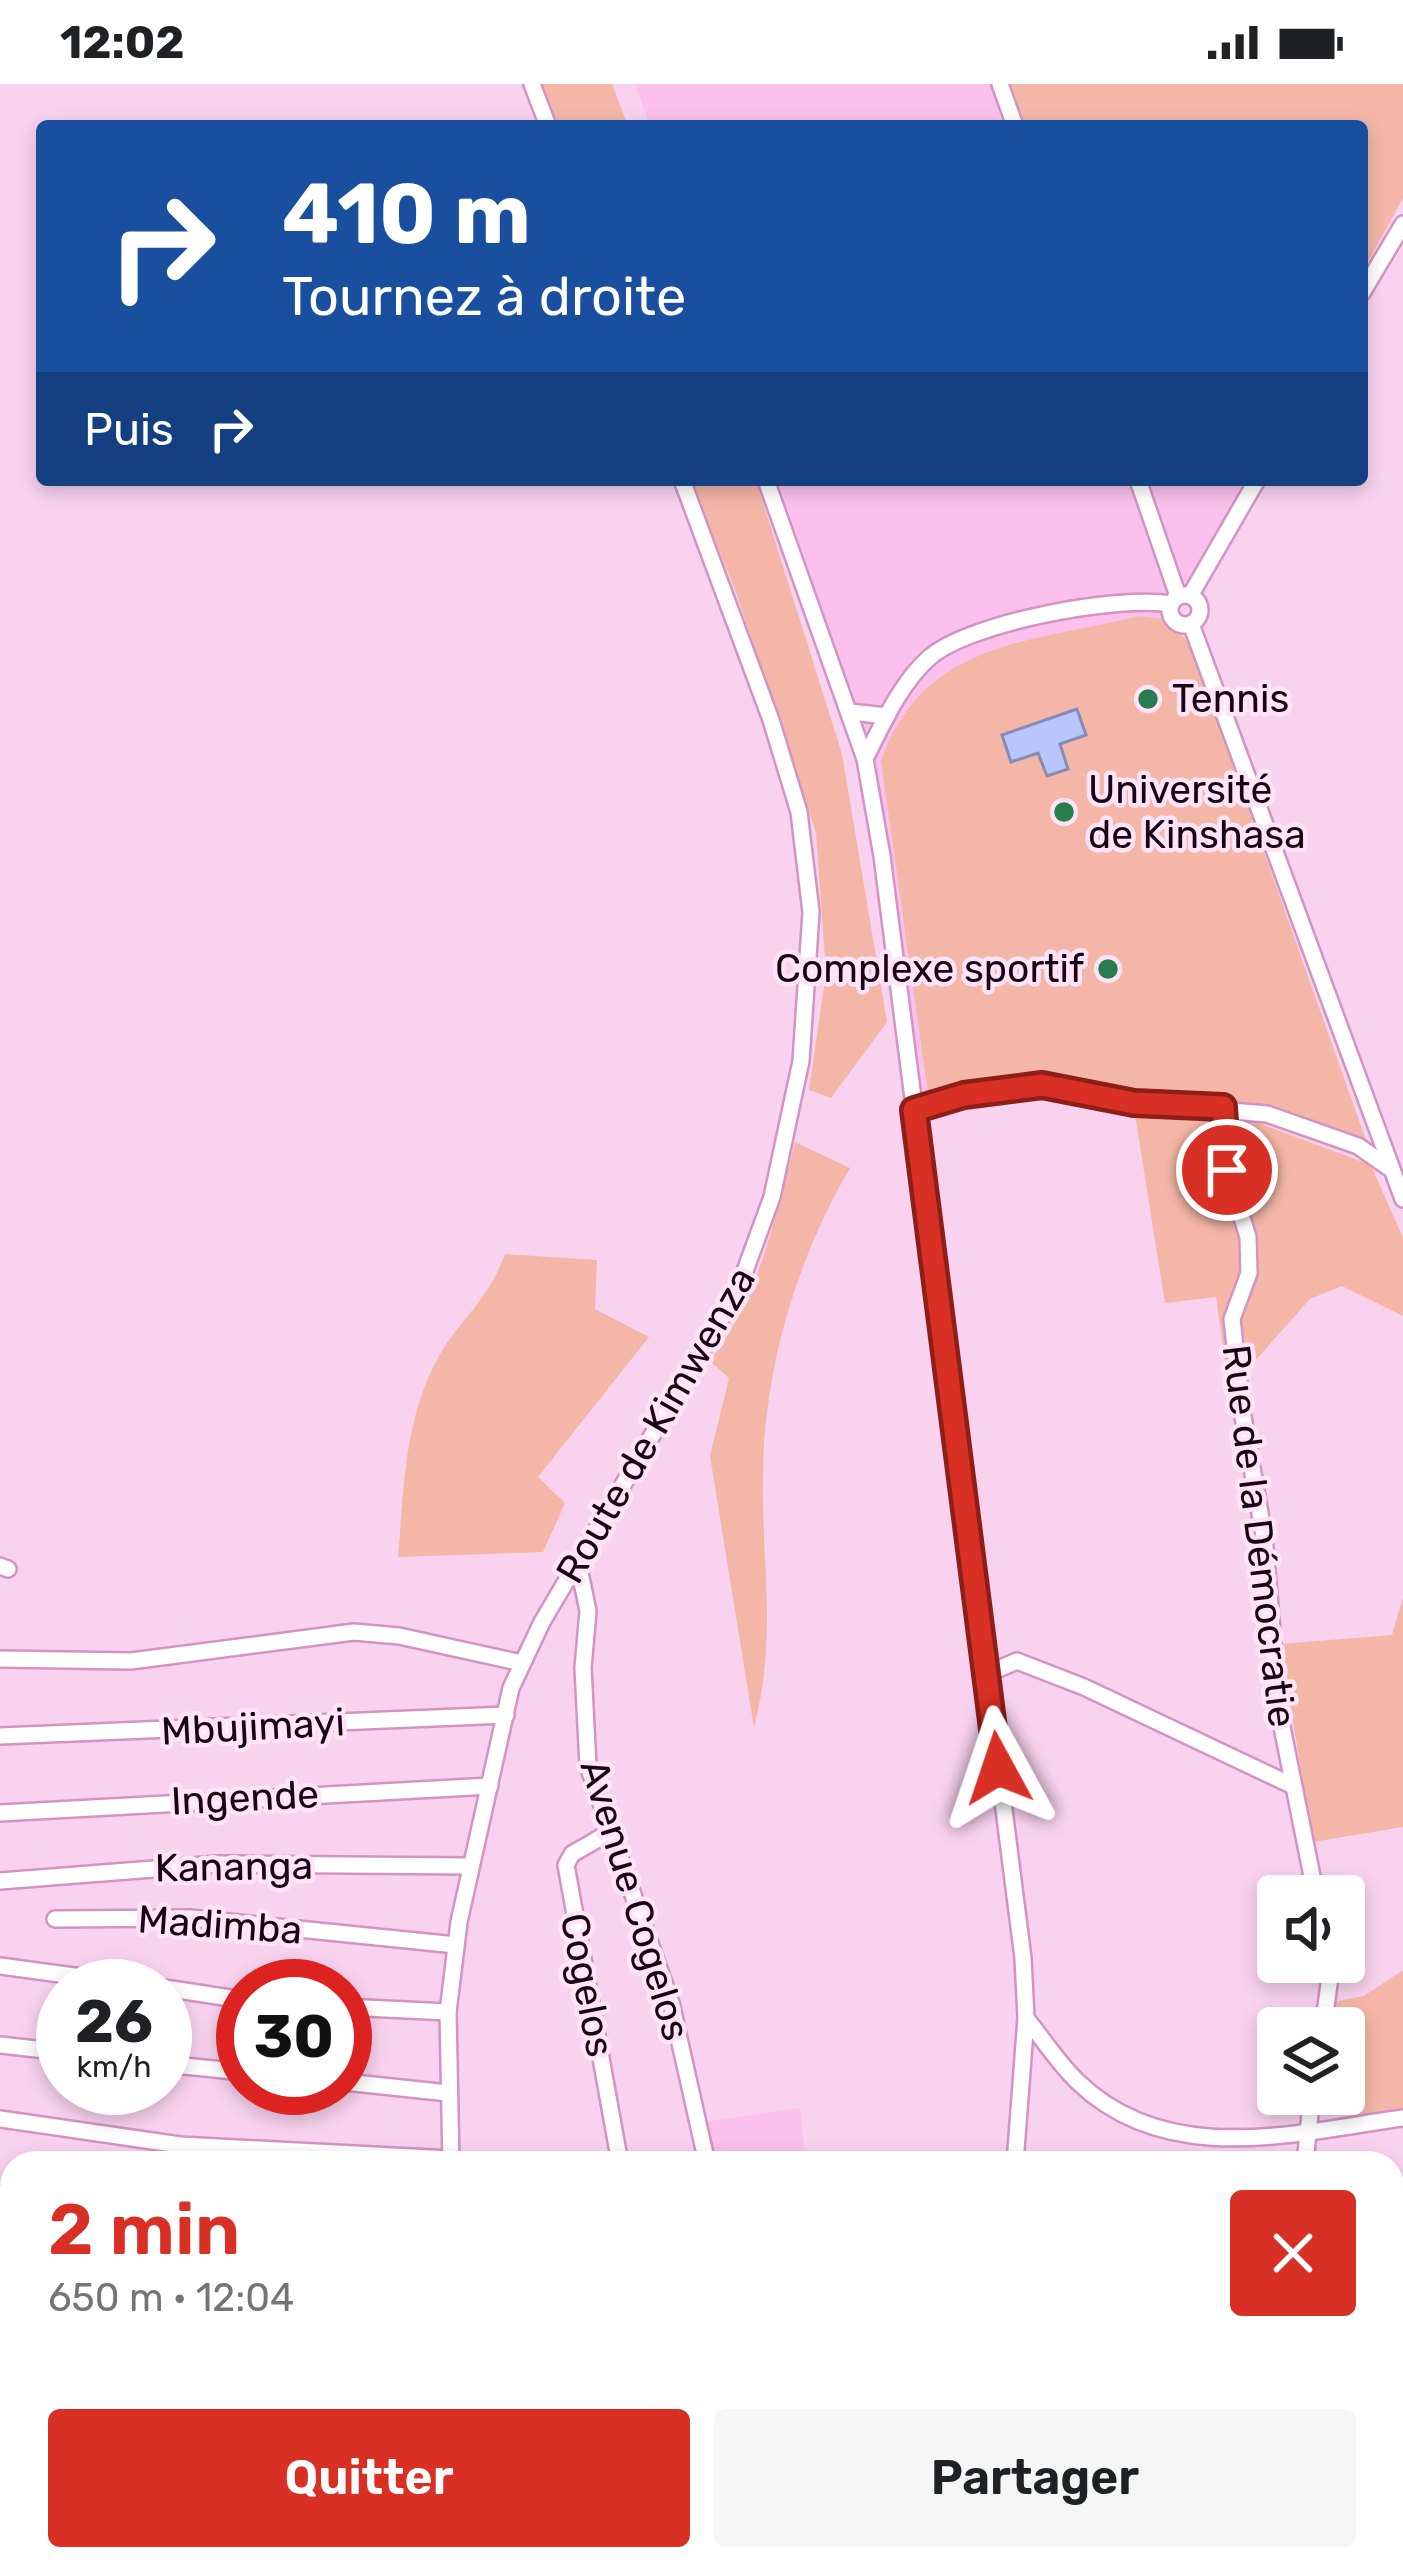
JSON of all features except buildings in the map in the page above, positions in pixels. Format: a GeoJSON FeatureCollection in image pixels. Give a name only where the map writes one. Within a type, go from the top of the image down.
{"type":"FeatureCollection","features":[{"type":"Feature","properties":{"kind":"street"},"geometry":{"type":"LineString","coordinates":[[532,84],[546,120]]}},
{"type":"Feature","properties":{"kind":"street"},"geometry":{"type":"LineString","coordinates":[[1000,84],[1013,120]]}},
{"type":"Feature","properties":{"kind":"street"},"geometry":{"type":"LineString","coordinates":[[1368,283],[1403,224]]}},
{"type":"Feature","properties":{"kind":"street","name":"Route de Kimwenza"},"geometry":{"type":"LineString","coordinates":[[451,2151],[448,2012],[456,1945],[469,1866],[522,1663],[713,1339],[753,1254],[785,1144],[810,996],[811,912],[799,812],[771,720],[684,486]]}},
{"type":"Feature","properties":{"kind":"street"},"geometry":{"type":"LineString","coordinates":[[768,486],[866,759],[989,1673],[1026,2018],[1016,2151]]}},
{"type":"Feature","properties":{"kind":"street"},"geometry":{"type":"LineString","coordinates":[[1140,486],[1180,599]]}},
{"type":"Feature","properties":{"kind":"street"},"geometry":{"type":"LineString","coordinates":[[1190,624],[1175,621],[1180,599],[1253,486]]}},
{"type":"Feature","properties":{"kind":"street"},"geometry":{"type":"LineString","coordinates":[[866,759],[887,716],[927,660],[971,637],[1124,599],[1180,599],[1199,609],[1190,624]]}},
{"type":"Feature","properties":{"kind":"street"},"geometry":{"type":"LineString","coordinates":[[1190,624],[1403,1199]]}},
{"type":"Feature","properties":{"kind":"street"},"geometry":{"type":"LineString","coordinates":[[850,712],[887,716]]}},
{"type":"Feature","properties":{"kind":"street"},"geometry":{"type":"LineString","coordinates":[[914,1110],[964,1095],[1042,1085],[1134,1103],[1223,1107],[1290,1120],[1358,1146],[1390,1169]]}},
{"type":"Feature","properties":{"kind":"street","name":"Rue de la Démocratie"},"geometry":{"type":"LineString","coordinates":[[1223,1107],[1227,1170],[1248,1237],[1249,1274],[1232,1319],[1264,1536],[1270,1638],[1291,1785],[1311,1875]]}},
{"type":"Feature","properties":{"kind":"street","name":"Avenue Cogelos"},"geometry":{"type":"LineString","coordinates":[[578,1563],[588,1611],[583,1668],[588,1766],[671,2003],[704,2151]]}},
{"type":"Feature","properties":{"kind":"street"},"geometry":{"type":"LineString","coordinates":[[0,1659],[131,1660],[354,1632],[399,1636],[522,1663]]}},
{"type":"Feature","properties":{"kind":"street"},"geometry":{"type":"LineString","coordinates":[[989,1673],[1017,1661],[1291,1785]]}},
{"type":"Feature","properties":{"kind":"street","name":"Mbujimayi"},"geometry":{"type":"LineString","coordinates":[[0,1736],[506,1715]]}},
{"type":"Feature","properties":{"kind":"street","name":"Ingende"},"geometry":{"type":"LineString","coordinates":[[0,1813],[490,1786]]}},
{"type":"Feature","properties":{"kind":"street","name":"Cogelos"},"geometry":{"type":"LineString","coordinates":[[612,1831],[572,1854],[566,1865],[618,2151]]}},
{"type":"Feature","properties":{"kind":"street","name":"Kananga"},"geometry":{"type":"LineString","coordinates":[[0,1881],[217,1864],[469,1866]]}},
{"type":"Feature","properties":{"kind":"street","name":"Madimba"},"geometry":{"type":"LineString","coordinates":[[55,1919],[190,1918],[456,1945]]}},
{"type":"Feature","properties":{"kind":"street"},"geometry":{"type":"LineString","coordinates":[[0,1966],[36,1971]]}},
{"type":"Feature","properties":{"kind":"street"},"geometry":{"type":"LineString","coordinates":[[372,2008],[448,2012]]}},
{"type":"Feature","properties":{"kind":"street"},"geometry":{"type":"LineString","coordinates":[[1026,2018],[1079,2084],[1121,2114],[1166,2132],[1216,2139],[1403,2118]]}},
{"type":"Feature","properties":{"kind":"street"},"geometry":{"type":"LineString","coordinates":[[0,2045],[36,2049]]}},
{"type":"Feature","properties":{"kind":"street"},"geometry":{"type":"LineString","coordinates":[[372,2086],[448,2093]]}},
{"type":"Feature","properties":{"kind":"street"},"geometry":{"type":"LineString","coordinates":[[1305,2151],[1308,2115]]}},
{"type":"Feature","properties":{"kind":"street"},"geometry":{"type":"LineString","coordinates":[[0,2119],[180,2145],[282,2151]]}},
{"type":"Feature","properties":{"kind":"shaded area"},"geometry":{"type":"Polygon","coordinates":[[[537,84],[612,84],[626,120],[551,120],[537,84]]]}},
{"type":"Feature","properties":{"kind":"shaded area"},"geometry":{"type":"Polygon","coordinates":[[[635,84],[1403,84],[1403,198],[1368,262],[1368,120],[648,120],[635,84]]]}},
{"type":"Feature","properties":{"kind":"shaded area"},"geometry":{"type":"Polygon","coordinates":[[[1010,84],[1403,84],[1403,198],[1368,262],[1368,120],[1023,120],[1010,84]]]}},
{"type":"Feature","properties":{"kind":"shaded area"},"geometry":{"type":"Polygon","coordinates":[[[692,486],[758,486],[842,754],[887,1022],[831,1098],[809,1090],[826,973],[816,833],[735,590],[692,486]]]}},
{"type":"Feature","properties":{"kind":"shaded area","name":"Complexe sportif"},"geometry":{"type":"Polygon","coordinates":[[[777,486],[1248,486],[1200,577],[1180,587],[1168,605],[1167,619],[1190,644],[1367,1143],[1296,1115],[1234,1101],[1135,1096],[1052,1080],[917,1104],[850,695],[777,486]]]}},
{"type":"Feature","properties":{"kind":"shaded area","name":"Complexe sportif"},"geometry":{"type":"Polygon","coordinates":[[[1139,616],[1167,619],[1190,644],[1367,1143],[1296,1115],[1234,1101],[1135,1096],[1052,1080],[929,1100],[881,761],[900,721],[924,691],[953,669],[1021,642],[1139,616]]]}},
{"type":"Feature","properties":{"kind":"shaded area"},"geometry":{"type":"Polygon","coordinates":[[[1135,1115],[1256,1122],[1371,1165],[1403,1238],[1403,1316],[1342,1286],[1310,1299],[1229,1390],[1216,1297],[1165,1303],[1135,1115]]]}},
{"type":"Feature","properties":{"kind":"shaded area"},"geometry":{"type":"Polygon","coordinates":[[[795,1142],[850,1168],[799,1277],[770,1394],[763,1473],[767,1630],[754,1728],[710,1456],[729,1378],[710,1361],[753,1284],[795,1142]]]}},
{"type":"Feature","properties":{"kind":"shaded area"},"geometry":{"type":"Polygon","coordinates":[[[505,1254],[597,1260],[595,1309],[649,1337],[538,1477],[565,1503],[543,1552],[398,1557],[412,1429],[427,1380],[505,1254]]]}},
{"type":"Feature","properties":{"kind":"shaded area"},"geometry":{"type":"Polygon","coordinates":[[[1403,1597],[1403,1827],[1313,1842],[1280,1644],[1392,1635],[1403,1597]]]}},
{"type":"Feature","properties":{"kind":"shaded area"},"geometry":{"type":"Polygon","coordinates":[[[1403,1970],[1403,2109],[1365,2115],[1365,2007],[1327,2007],[1328,2003],[1364,1996],[1403,1970]]]}},
{"type":"Feature","properties":{"kind":"shaded area"},"geometry":{"type":"Polygon","coordinates":[[[800,2108],[805,2151],[709,2151],[703,2122],[800,2108]]]}},
{"type":"Feature","properties":{"kind":"water"},"geometry":{"type":"Polygon","coordinates":[[[1077,709],[1086,735],[1060,744],[1068,769],[1047,776],[1038,753],[1011,762],[1002,735],[1077,709]]]}},
{"type":"Feature","properties":{"kind":"place","name":"Tennis"},"geometry":{"type":"Point","coordinates":[1148,699]}},
{"type":"Feature","properties":{"kind":"place","name":"Université de Kinshasa"},"geometry":{"type":"Point","coordinates":[1064,812]}},
{"type":"Feature","properties":{"kind":"place","name":"Complexe sportif"},"geometry":{"type":"Point","coordinates":[1108,969]}},
{"type":"Feature","properties":{"kind":"route"},"geometry":{"type":"LineString","coordinates":[[998,1768],[914,1110],[953,1097],[1042,1085],[1134,1103],[1223,1107],[1227,1170]]}}]}
